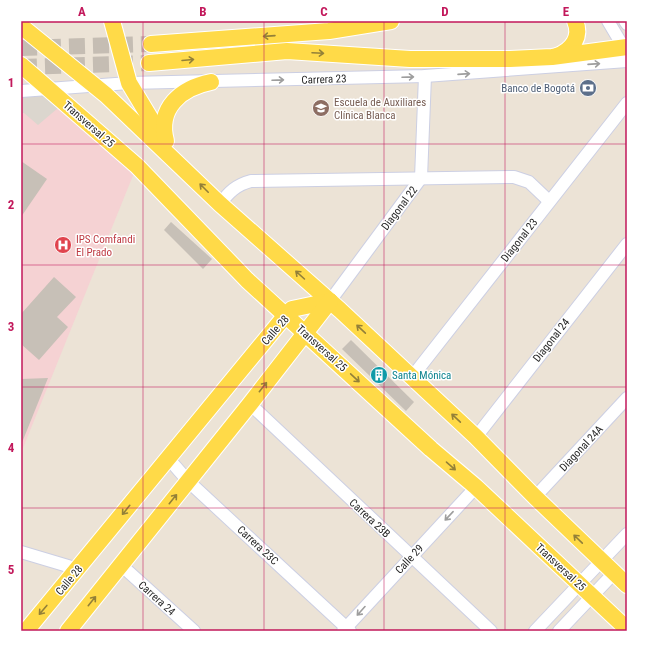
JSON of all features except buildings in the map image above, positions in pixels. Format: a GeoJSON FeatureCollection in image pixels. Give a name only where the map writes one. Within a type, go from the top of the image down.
{"type":"FeatureCollection","features":[{"type":"Feature","properties":{"kind":"main road"},"geometry":{"type":"LineString","coordinates":[[112,21],[129,83],[167,146],[181,164]]}},
{"type":"Feature","properties":{"kind":"main road"},"geometry":{"type":"LineString","coordinates":[[151,44],[314,33],[391,21]]}},
{"type":"Feature","properties":{"kind":"main road"},"geometry":{"type":"LineString","coordinates":[[552,57],[567,51],[574,44],[577,33],[575,21]]}},
{"type":"Feature","properties":{"kind":"main road"},"geometry":{"type":"LineString","coordinates":[[21,26],[96,86],[181,164],[220,204],[330,301],[476,437],[535,497],[627,585]]}},
{"type":"Feature","properties":{"kind":"main road"},"geometry":{"type":"LineString","coordinates":[[149,63],[287,51],[417,59],[476,60],[626,52]]}},
{"type":"Feature","properties":{"kind":"main road","name":"Transversal 25"},"geometry":{"type":"LineString","coordinates":[[21,65],[137,166],[247,280],[476,487],[627,629]]}},
{"type":"Feature","properties":{"kind":"main road"},"geometry":{"type":"LineString","coordinates":[[167,146],[164,132],[164,121],[171,104],[181,94],[192,87],[210,82]]}},
{"type":"Feature","properties":{"kind":"main road"},"geometry":{"type":"LineString","coordinates":[[68,631],[250,404],[330,301]]}},
{"type":"Feature","properties":{"kind":"main road","name":"Calle 28"},"geometry":{"type":"LineString","coordinates":[[26,631],[286,316],[292,310],[330,301]]}},
{"type":"Feature","properties":{"kind":"street"},"geometry":{"type":"LineString","coordinates":[[608,21],[626,52]]}},
{"type":"Feature","properties":{"kind":"street","name":"Carrera 23"},"geometry":{"type":"LineString","coordinates":[[21,91],[129,83],[425,76],[626,52]]}},
{"type":"Feature","properties":{"kind":"street","name":"Diagonal 22"},"geometry":{"type":"LineString","coordinates":[[330,301],[421,178],[425,76]]}},
{"type":"Feature","properties":{"kind":"street","name":"Diagonal 23"},"geometry":{"type":"LineString","coordinates":[[412,377],[627,103]]}},
{"type":"Feature","properties":{"kind":"street"},"geometry":{"type":"LineString","coordinates":[[220,204],[229,193],[239,185],[251,181],[421,178],[514,178],[529,182],[549,201]]}},
{"type":"Feature","properties":{"kind":"street","name":"Diagonal 24"},"geometry":{"type":"LineString","coordinates":[[476,437],[627,244]]}},
{"type":"Feature","properties":{"kind":"street","name":"Diagonal 24A"},"geometry":{"type":"LineString","coordinates":[[535,497],[627,398]]}},
{"type":"Feature","properties":{"kind":"street","name":"Carrera 23B"},"geometry":{"type":"LineString","coordinates":[[250,404],[491,631]]}},
{"type":"Feature","properties":{"kind":"street","name":"Carrera 23C"},"geometry":{"type":"LineString","coordinates":[[168,458],[188,481],[346,630]]}},
{"type":"Feature","properties":{"kind":"street","name":"Calle 29"},"geometry":{"type":"LineString","coordinates":[[346,630],[411,556],[476,487]]}},
{"type":"Feature","properties":{"kind":"street"},"geometry":{"type":"LineString","coordinates":[[535,631],[627,534]]}},
{"type":"Feature","properties":{"kind":"street"},"geometry":{"type":"LineString","coordinates":[[21,552],[78,569]]}},
{"type":"Feature","properties":{"kind":"street","name":"Carrera 24"},"geometry":{"type":"LineString","coordinates":[[121,565],[194,631]]}},
{"type":"Feature","properties":{"kind":"street"},"geometry":{"type":"LineString","coordinates":[[559,631],[593,597],[614,573]]}},
{"type":"Feature","properties":{"kind":"shaded area"},"geometry":{"type":"Polygon","coordinates":[[[50,89],[65,102],[38,125],[24,113],[21,114],[21,91],[50,89]]]}},
{"type":"Feature","properties":{"kind":"shaded area","name":"IPS Comfandi El Prado"},"geometry":{"type":"Polygon","coordinates":[[[65,102],[134,173],[21,453],[21,114],[65,102]]]}},
{"type":"Feature","properties":{"kind":"tunnel"},"geometry":{"type":"LineString","coordinates":[[21,48],[151,44]]}},
{"type":"Feature","properties":{"kind":"tunnel"},"geometry":{"type":"LineString","coordinates":[[21,67],[149,63]]}},
{"type":"Feature","properties":{"kind":"place","name":"Banco de Bogotá"},"geometry":{"type":"Point","coordinates":[588,88]}},
{"type":"Feature","properties":{"kind":"place","name":"Escuela de Auxiliares Clínica Blanca"},"geometry":{"type":"Point","coordinates":[321,108]}},
{"type":"Feature","properties":{"kind":"place","name":"IPS Comfandi El Prado"},"geometry":{"type":"Point","coordinates":[63,245]}},
{"type":"Feature","properties":{"kind":"place","name":"Santa Mónica"},"geometry":{"type":"Point","coordinates":[379,375]}}]}
